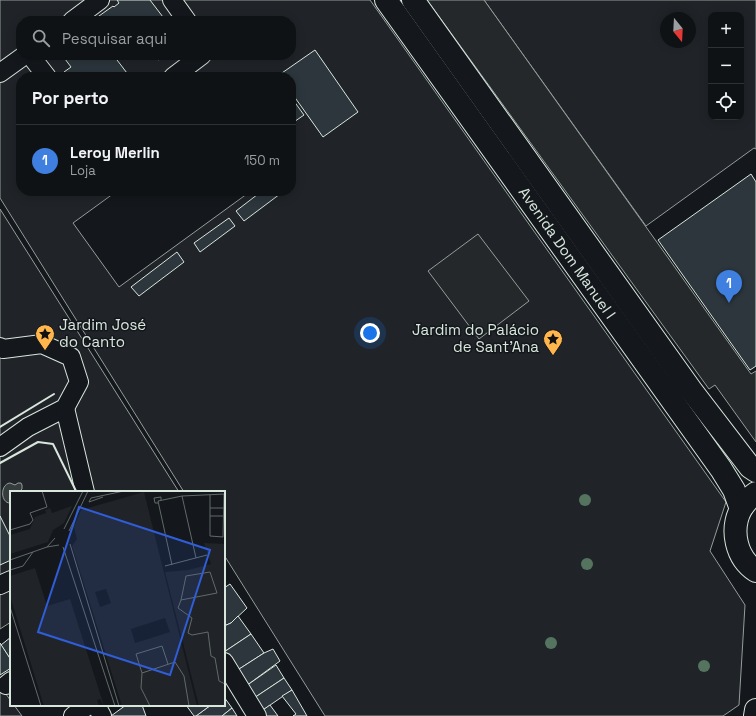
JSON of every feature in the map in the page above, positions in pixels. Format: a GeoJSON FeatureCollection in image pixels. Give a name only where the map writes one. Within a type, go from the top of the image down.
{"type":"FeatureCollection","features":[{"type":"Feature","properties":{"kind":"main road","name":"Avenida Dom Manuel I"},"geometry":{"type":"LineString","coordinates":[[386,0],[721,469],[734,490],[741,509]]}},
{"type":"Feature","properties":{"kind":"main road","name":"Avenida Dom Manuel I"},"geometry":{"type":"LineString","coordinates":[[413,0],[691,390],[750,466],[756,471]]}},
{"type":"Feature","properties":{"kind":"main road"},"geometry":{"type":"LineString","coordinates":[[756,493],[741,509],[736,524],[736,540],[741,555],[751,568],[756,571]]}},
{"type":"Feature","properties":{"kind":"main road"},"geometry":{"type":"LineString","coordinates":[[755,716],[756,710]]}},
{"type":"Feature","properties":{"kind":"street"},"geometry":{"type":"LineString","coordinates":[[79,16],[100,0]]}},
{"type":"Feature","properties":{"kind":"street"},"geometry":{"type":"LineString","coordinates":[[172,0],[183,16]]}},
{"type":"Feature","properties":{"kind":"street"},"geometry":{"type":"LineString","coordinates":[[0,73],[17,60]]}},
{"type":"Feature","properties":{"kind":"street"},"geometry":{"type":"LineString","coordinates":[[34,60],[43,72]]}},
{"type":"Feature","properties":{"kind":"street"},"geometry":{"type":"LineString","coordinates":[[180,72],[195,60]]}},
{"type":"Feature","properties":{"kind":"street"},"geometry":{"type":"LineString","coordinates":[[0,347],[3,349],[42,344],[71,357],[79,382],[65,408],[28,427],[0,447]]}},
{"type":"Feature","properties":{"kind":"street"},"geometry":{"type":"LineString","coordinates":[[65,408],[85,491]]}},
{"type":"Feature","properties":{"kind":"street"},"geometry":{"type":"LineString","coordinates":[[0,585],[10,580]]}},
{"type":"Feature","properties":{"kind":"street"},"geometry":{"type":"LineString","coordinates":[[225,664],[257,716]]}},
{"type":"Feature","properties":{"kind":"street"},"geometry":{"type":"LineString","coordinates":[[74,716],[88,706]]}},
{"type":"Feature","properties":{"kind":"street"},"geometry":{"type":"LineString","coordinates":[[97,706],[102,716]]}},
{"type":"Feature","properties":{"kind":"shaded area"},"geometry":{"type":"Polygon","coordinates":[[[0,0],[370,0],[726,502],[710,551],[745,605],[739,705],[723,716],[325,716],[225,557],[225,491],[183,491],[0,198],[0,0]]]}},
{"type":"Feature","properties":{"kind":"shaded area"},"geometry":{"type":"Polygon","coordinates":[[[427,0],[484,0],[751,374],[756,371],[756,442],[715,385],[709,389],[427,0]]]}},
{"type":"Feature","properties":{"kind":"shaded area"},"geometry":{"type":"Polygon","coordinates":[[[484,0],[756,0],[756,149],[754,148],[646,226],[484,0]]]}},
{"type":"Feature","properties":{"kind":"shaded area","name":"Jardim José do Canto"},"geometry":{"type":"Polygon","coordinates":[[[0,209],[178,491],[10,491],[10,623],[0,629],[0,209]]]}},
{"type":"Feature","properties":{"kind":"shaded area"},"geometry":{"type":"Polygon","coordinates":[[[478,234],[529,301],[479,339],[428,271],[478,234]]]}},
{"type":"Feature","properties":{"kind":"shaded area"},"geometry":{"type":"Polygon","coordinates":[[[10,483],[15,485],[21,483],[22,485],[22,489],[20,491],[10,491],[10,503],[7,502],[3,497],[3,490],[7,484],[10,483]]]}},
{"type":"Feature","properties":{"kind":"shaded area"},"geometry":{"type":"Polygon","coordinates":[[[0,686],[10,700],[10,706],[15,706],[22,716],[0,716],[0,686]]]}},
{"type":"Feature","properties":{"kind":"building"},"geometry":{"type":"Polygon","coordinates":[[[117,0],[150,0],[162,16],[99,16],[119,3],[117,0]]]}},
{"type":"Feature","properties":{"kind":"building"},"geometry":{"type":"Polygon","coordinates":[[[315,50],[358,112],[323,137],[296,99],[296,72],[283,72],[315,50]]]}},
{"type":"Feature","properties":{"kind":"building"},"geometry":{"type":"Polygon","coordinates":[[[66,60],[117,60],[126,72],[64,72],[71,67],[66,60]]]}},
{"type":"Feature","properties":{"kind":"building"},"geometry":{"type":"Polygon","coordinates":[[[296,104],[304,115],[296,121],[296,104]]]}},
{"type":"Feature","properties":{"kind":"building"},"geometry":{"type":"Polygon","coordinates":[[[751,174],[756,182],[756,366],[750,370],[658,240],[751,174]]]}},
{"type":"Feature","properties":{"kind":"building"},"geometry":{"type":"Polygon","coordinates":[[[256,196],[277,196],[244,221],[236,211],[256,196]]]}},
{"type":"Feature","properties":{"kind":"building"},"geometry":{"type":"Polygon","coordinates":[[[229,218],[235,226],[200,252],[194,243],[229,218]]]}},
{"type":"Feature","properties":{"kind":"building"},"geometry":{"type":"Polygon","coordinates":[[[177,252],[184,262],[139,296],[131,287],[177,252]]]}},
{"type":"Feature","properties":{"kind":"building"},"geometry":{"type":"Polygon","coordinates":[[[0,516],[10,536],[10,560],[0,565],[0,516]]]}},
{"type":"Feature","properties":{"kind":"building"},"geometry":{"type":"Polygon","coordinates":[[[230,584],[247,608],[231,623],[225,626],[225,587],[230,584]]]}},
{"type":"Feature","properties":{"kind":"building"},"geometry":{"type":"Polygon","coordinates":[[[238,616],[251,634],[225,651],[225,626],[231,623],[238,616]]]}},
{"type":"Feature","properties":{"kind":"building"},"geometry":{"type":"Polygon","coordinates":[[[251,634],[264,653],[236,671],[225,651],[251,634]]]}},
{"type":"Feature","properties":{"kind":"building"},"geometry":{"type":"Polygon","coordinates":[[[10,638],[10,658],[1,645],[10,638]]]}},
{"type":"Feature","properties":{"kind":"building"},"geometry":{"type":"Polygon","coordinates":[[[0,643],[10,658],[10,669],[0,675],[0,643]]]}},
{"type":"Feature","properties":{"kind":"building"},"geometry":{"type":"Polygon","coordinates":[[[273,649],[280,661],[246,686],[236,671],[273,649]]]}},
{"type":"Feature","properties":{"kind":"building"},"geometry":{"type":"Polygon","coordinates":[[[276,665],[284,678],[254,698],[246,686],[276,665]]]}},
{"type":"Feature","properties":{"kind":"building"},"geometry":{"type":"Polygon","coordinates":[[[284,678],[292,690],[260,712],[254,698],[284,678]]]}},
{"type":"Feature","properties":{"kind":"building"},"geometry":{"type":"Polygon","coordinates":[[[292,690],[307,716],[293,716],[296,714],[282,696],[292,690]]]}},
{"type":"Feature","properties":{"kind":"building"},"geometry":{"type":"Polygon","coordinates":[[[225,698],[232,708],[222,716],[196,716],[210,706],[225,706],[225,698]]]}},
{"type":"Feature","properties":{"kind":"building"},"geometry":{"type":"Polygon","coordinates":[[[270,705],[278,716],[263,716],[260,712],[270,705]]]}},
{"type":"Feature","properties":{"kind":"building"},"geometry":{"type":"Polygon","coordinates":[[[125,706],[142,706],[146,716],[111,716],[125,706]]]}},
{"type":"Feature","properties":{"kind":"building"},"geometry":{"type":"Polygon","coordinates":[[[187,706],[210,706],[196,716],[194,716],[187,706]]]}},
{"type":"Feature","properties":{"kind":"building"},"geometry":{"type":"Polygon","coordinates":[[[232,708],[237,716],[222,716],[232,708]]]}},
{"type":"Feature","properties":{"kind":"wall"},"geometry":{"type":"LineString","coordinates":[[0,427],[54,394]]}},
{"type":"Feature","properties":{"kind":"wall"},"geometry":{"type":"LineString","coordinates":[[0,463],[38,442],[53,444],[76,491]]}},
{"type":"Feature","properties":{"kind":"place","name":"Leroy Merlin"},"geometry":{"type":"Point","coordinates":[729,303]}},
{"type":"Feature","properties":{"kind":"place","name":"Jardim José do Canto"},"geometry":{"type":"Point","coordinates":[45,351]}},
{"type":"Feature","properties":{"kind":"place","name":"Jardim do Palácio de Sant'Ana"},"geometry":{"type":"Point","coordinates":[553,356]}}]}
